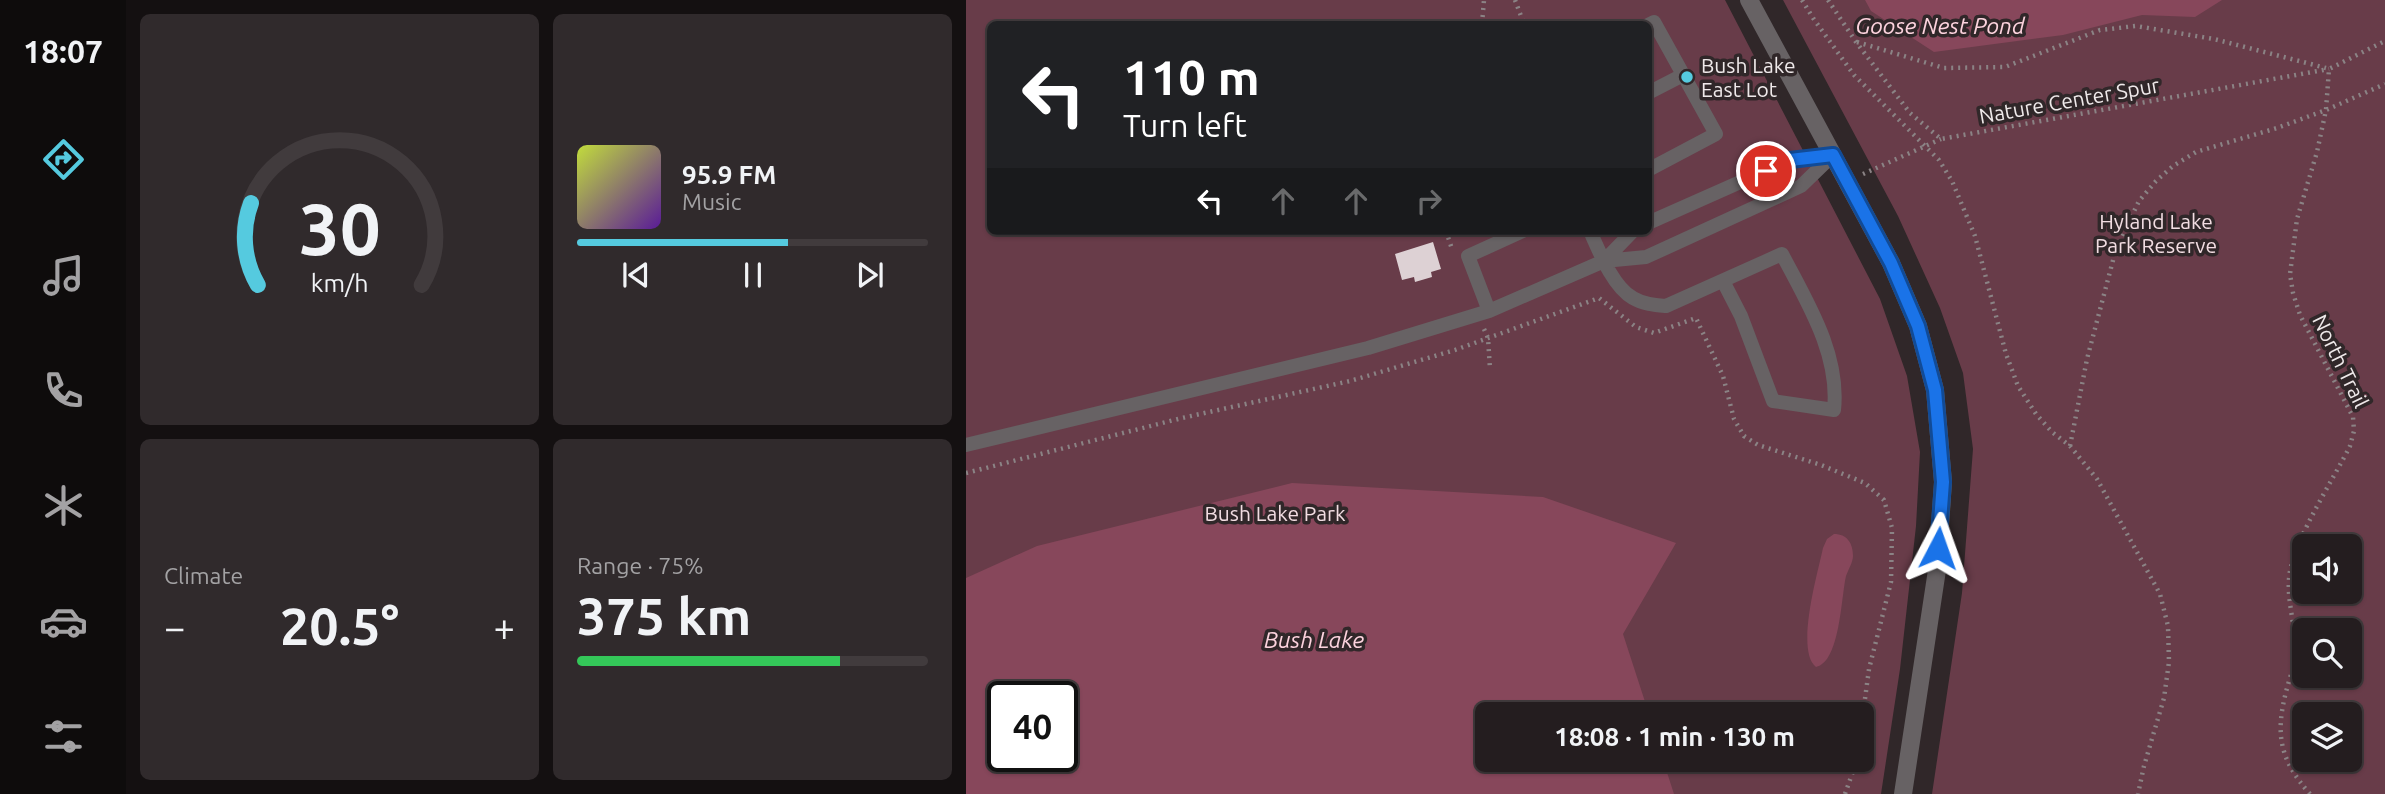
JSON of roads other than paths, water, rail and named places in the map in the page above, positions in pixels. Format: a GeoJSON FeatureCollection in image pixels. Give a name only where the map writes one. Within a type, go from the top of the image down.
{"type":"FeatureCollection","features":[{"type":"Feature","properties":{"kind":"street"},"geometry":{"type":"LineString","coordinates":[[1749,0],[1891,263],[1918,326],[1935,390],[1943,482],[1937,570],[1903,794]]}},
{"type":"Feature","properties":{"kind":"lane"},"geometry":{"type":"LineString","coordinates":[[1652,23],[1654,22],[1716,134],[1652,168]]}},
{"type":"Feature","properties":{"kind":"lane"},"geometry":{"type":"LineString","coordinates":[[1652,91],[1684,75]]}},
{"type":"Feature","properties":{"kind":"lane"},"geometry":{"type":"LineString","coordinates":[[1652,221],[1790,160],[1833,155]]}},
{"type":"Feature","properties":{"kind":"lane"},"geometry":{"type":"LineString","coordinates":[[966,445],[1368,348],[1489,311],[1604,261],[1646,257],[1801,186],[1833,155]]}},
{"type":"Feature","properties":{"kind":"lane"},"geometry":{"type":"LineString","coordinates":[[1489,311],[1468,256],[1514,235]]}},
{"type":"Feature","properties":{"kind":"lane"},"geometry":{"type":"LineString","coordinates":[[1592,235],[1604,261],[1632,298],[1667,306],[1782,254],[1816,320],[1831,360],[1836,396],[1834,410],[1773,401],[1741,316],[1723,281]]}},
{"type":"Feature","properties":{"kind":"lane"},"geometry":{"type":"LineString","coordinates":[[1604,261],[1629,235]]}},
{"type":"Feature","properties":{"kind":"water","name":"Goose Nest Pond"},"geometry":{"type":"Polygon","coordinates":[[[1865,0],[2222,0],[2195,17],[2142,15],[2063,35],[1934,52],[1871,11],[1865,0]]]}},
{"type":"Feature","properties":{"kind":"water","name":"Bush Lake"},"geometry":{"type":"Polygon","coordinates":[[[1292,483],[1543,497],[1676,543],[1623,634],[1645,702],[1475,702],[1475,772],[1667,772],[1674,794],[966,794],[966,578],[1037,546],[1292,483]]]}},
{"type":"Feature","properties":{"kind":"water"},"geometry":{"type":"Polygon","coordinates":[[[1834,534],[1848,540],[1853,558],[1846,576],[1835,642],[1824,663],[1816,667],[1810,658],[1808,645],[1810,610],[1823,548],[1827,539],[1834,534]]]}},
{"type":"Feature","properties":{"kind":"place","name":"Bush Lake East Lot"},"geometry":{"type":"Point","coordinates":[1687,77]}},
{"type":"Feature","properties":{"kind":"park label","name":"Hyland Lake Park Reserve"},"geometry":{"type":"Point","coordinates":[2156,233]}},
{"type":"Feature","properties":{"kind":"park label","name":"Bush Lake Park"},"geometry":{"type":"Point","coordinates":[1275,513]}}]}
